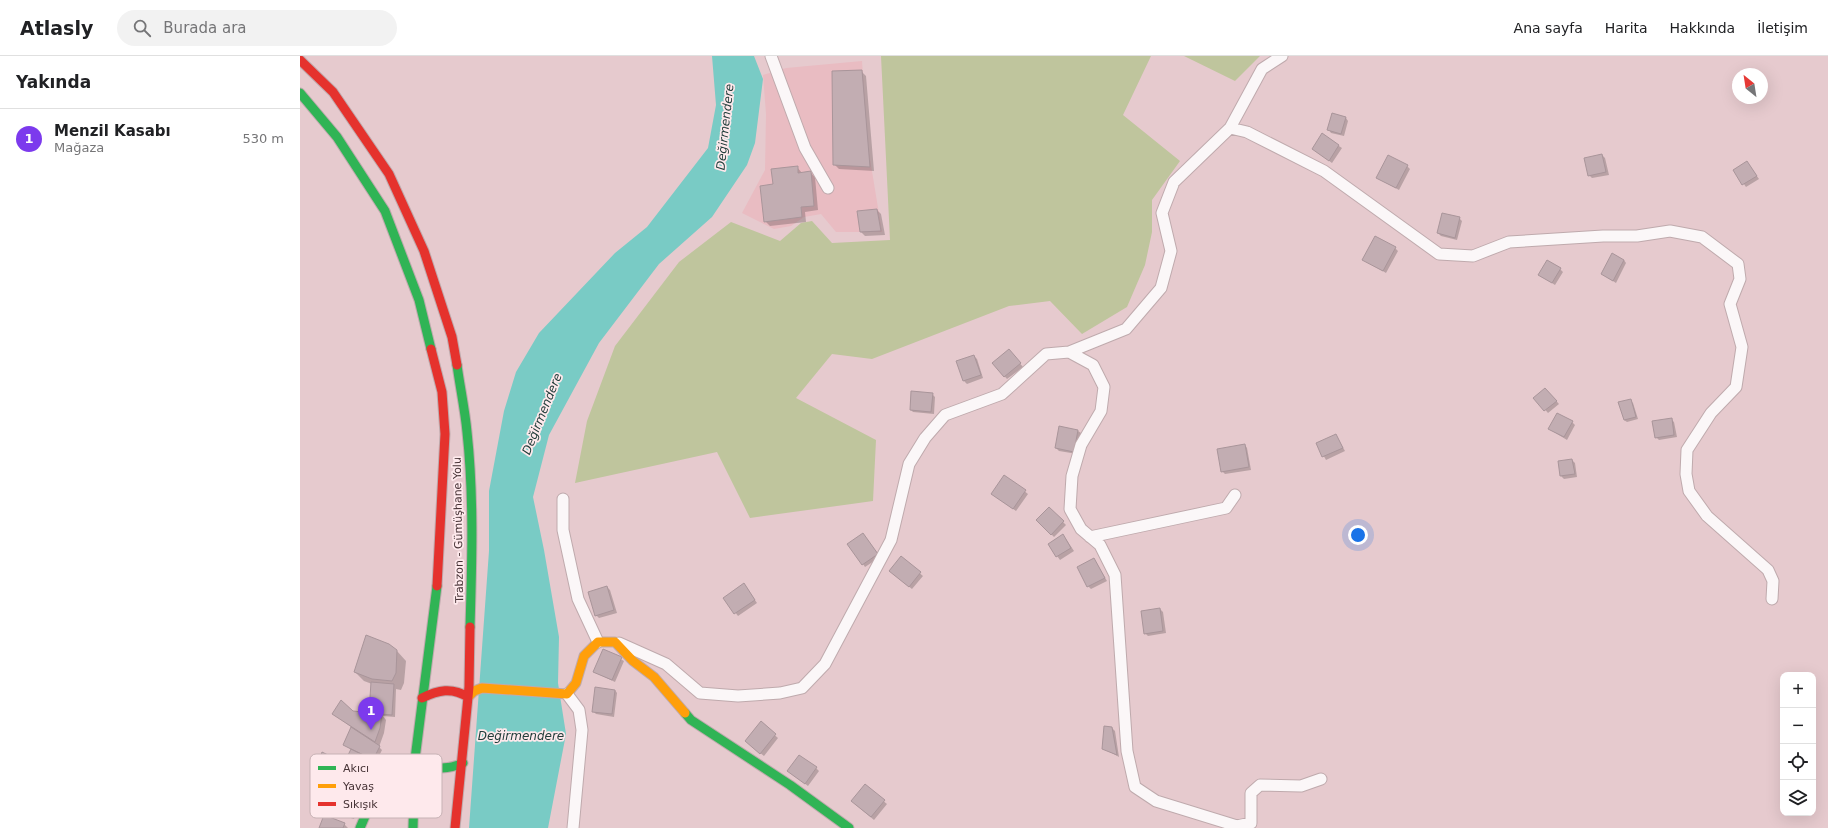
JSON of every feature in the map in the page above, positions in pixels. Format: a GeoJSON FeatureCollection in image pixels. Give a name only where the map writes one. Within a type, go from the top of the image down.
{"type":"FeatureCollection","features":[{"type":"Feature","properties":{"kind":"main road","name":"Trabzon - Gümüşhane Yolu"},"geometry":{"type":"LineString","coordinates":[[300,60],[333,92],[390,174],[424,251],[452,337],[467,431],[471,495],[472,561],[468,697],[463,763],[455,828]]}},
{"type":"Feature","properties":{"kind":"main road","name":"Trabzon - Gümüşhane Yolu"},"geometry":{"type":"LineString","coordinates":[[300,93],[337,137],[385,211],[419,300],[442,392],[445,434],[436,597],[416,754]]}},
{"type":"Feature","properties":{"kind":"main road"},"geometry":{"type":"LineString","coordinates":[[422,698],[440,690],[463,692],[468,697],[474,691],[482,688],[567,694],[576,683],[584,656],[598,642],[615,642],[634,661],[654,677],[691,720],[790,785],[849,828]]}},
{"type":"Feature","properties":{"kind":"main road"},"geometry":{"type":"LineString","coordinates":[[442,770],[463,763]]}},
{"type":"Feature","properties":{"kind":"main road"},"geometry":{"type":"LineString","coordinates":[[360,828],[364,818]]}},
{"type":"Feature","properties":{"kind":"main road","name":"Trabzon - Gümüşhane Yolu"},"geometry":{"type":"LineString","coordinates":[[413,818],[413,828]]}},
{"type":"Feature","properties":{"kind":"street"},"geometry":{"type":"LineString","coordinates":[[771,56],[805,148],[828,188]]}},
{"type":"Feature","properties":{"kind":"street"},"geometry":{"type":"LineString","coordinates":[[615,642],[666,664],[700,693],[738,696],[780,694],[802,688],[825,664],[891,540],[909,464],[925,438],[945,415],[1002,394],[1046,354],[1069,352],[1126,329],[1161,288],[1170,251],[1162,213],[1174,182],[1230,128],[1262,69],[1282,56]]}},
{"type":"Feature","properties":{"kind":"street"},"geometry":{"type":"LineString","coordinates":[[1230,128],[1247,132],[1324,171],[1439,254],[1473,256],[1509,242],[1603,236],[1637,236],[1670,231],[1702,238],[1738,264],[1740,279],[1730,304],[1742,347],[1736,387],[1711,413],[1688,450],[1686,474],[1689,491],[1707,516],[1768,570],[1773,581],[1772,599]]}},
{"type":"Feature","properties":{"kind":"street"},"geometry":{"type":"LineString","coordinates":[[1069,352],[1093,365],[1104,387],[1100,411],[1081,445],[1072,476],[1070,509],[1081,529],[1100,546],[1115,575],[1127,751],[1135,787],[1156,801],[1237,826],[1251,823],[1251,793],[1260,785],[1301,786],[1321,779]]}},
{"type":"Feature","properties":{"kind":"street"},"geometry":{"type":"LineString","coordinates":[[1090,537],[1226,508],[1235,495]]}},
{"type":"Feature","properties":{"kind":"street"},"geometry":{"type":"LineString","coordinates":[[564,499],[563,530],[578,598],[598,642]]}},
{"type":"Feature","properties":{"kind":"street"},"geometry":{"type":"LineString","coordinates":[[567,694],[579,710],[582,730],[572,828]]}},
{"type":"Feature","properties":{"kind":"shaded area"},"geometry":{"type":"Polygon","coordinates":[[[862,61],[868,147],[882,232],[836,232],[821,214],[804,217],[791,226],[774,229],[742,213],[765,170],[766,114],[763,75],[786,68],[862,61]]]}},
{"type":"Feature","properties":{"kind":"green space"},"geometry":{"type":"Polygon","coordinates":[[[881,56],[1151,56],[1123,115],[1180,161],[1152,200],[1152,232],[1145,265],[1127,307],[1082,334],[1050,301],[1009,306],[872,359],[832,354],[796,398],[876,440],[873,501],[750,518],[717,452],[575,483],[587,421],[615,346],[679,262],[731,222],[780,241],[801,223],[812,221],[832,243],[890,240],[881,56]]]}},
{"type":"Feature","properties":{"kind":"green space"},"geometry":{"type":"Polygon","coordinates":[[[1184,56],[1260,56],[1235,81],[1184,56]]]}},
{"type":"Feature","properties":{"kind":"water","name":"Değirmendere"},"geometry":{"type":"Polygon","coordinates":[[[712,56],[754,56],[763,79],[755,143],[747,165],[712,217],[659,264],[599,343],[549,435],[533,497],[559,637],[558,683],[566,734],[548,828],[469,828],[489,551],[489,491],[504,411],[516,372],[539,333],[615,253],[647,227],[708,148],[716,105],[712,56]]]}},
{"type":"Feature","properties":{"kind":"building"},"geometry":{"type":"Polygon","coordinates":[[[862,70],[870,167],[833,165],[832,71],[862,70]]]}},
{"type":"Feature","properties":{"kind":"building"},"geometry":{"type":"Polygon","coordinates":[[[1332,113],[1346,117],[1341,134],[1327,130],[1332,113]]]}},
{"type":"Feature","properties":{"kind":"building"},"geometry":{"type":"Polygon","coordinates":[[[1322,133],[1339,145],[1329,161],[1312,149],[1322,133]]]}},
{"type":"Feature","properties":{"kind":"building"},"geometry":{"type":"Polygon","coordinates":[[[1602,154],[1606,172],[1588,176],[1584,158],[1602,154]]]}},
{"type":"Feature","properties":{"kind":"building"},"geometry":{"type":"Polygon","coordinates":[[[1388,155],[1408,165],[1396,188],[1376,178],[1388,155]]]}},
{"type":"Feature","properties":{"kind":"building"},"geometry":{"type":"Polygon","coordinates":[[[1747,161],[1757,176],[1742,185],[1733,170],[1747,161]]]}},
{"type":"Feature","properties":{"kind":"building"},"geometry":{"type":"Polygon","coordinates":[[[798,166],[798,173],[811,171],[814,206],[801,207],[802,217],[764,222],[760,186],[773,184],[771,169],[798,166]]]}},
{"type":"Feature","properties":{"kind":"building"},"geometry":{"type":"Polygon","coordinates":[[[877,209],[881,231],[860,232],[857,211],[877,209]]]}},
{"type":"Feature","properties":{"kind":"building"},"geometry":{"type":"Polygon","coordinates":[[[1442,213],[1460,217],[1455,238],[1437,233],[1442,213]]]}},
{"type":"Feature","properties":{"kind":"building"},"geometry":{"type":"Polygon","coordinates":[[[1375,236],[1396,247],[1383,271],[1362,260],[1375,236]]]}},
{"type":"Feature","properties":{"kind":"building"},"geometry":{"type":"Polygon","coordinates":[[[1612,253],[1624,260],[1613,281],[1601,274],[1612,253]]]}},
{"type":"Feature","properties":{"kind":"building"},"geometry":{"type":"Polygon","coordinates":[[[1547,260],[1561,268],[1552,283],[1538,275],[1547,260]]]}},
{"type":"Feature","properties":{"kind":"building"},"geometry":{"type":"Polygon","coordinates":[[[1009,349],[1021,363],[1004,377],[992,363],[1009,349]]]}},
{"type":"Feature","properties":{"kind":"building"},"geometry":{"type":"Polygon","coordinates":[[[974,355],[981,375],[963,381],[956,361],[974,355]]]}},
{"type":"Feature","properties":{"kind":"building"},"geometry":{"type":"Polygon","coordinates":[[[1545,388],[1557,401],[1544,411],[1533,398],[1545,388]]]}},
{"type":"Feature","properties":{"kind":"building"},"geometry":{"type":"Polygon","coordinates":[[[911,391],[933,393],[931,412],[910,410],[911,391]]]}},
{"type":"Feature","properties":{"kind":"building"},"geometry":{"type":"Polygon","coordinates":[[[1631,399],[1636,417],[1624,420],[1618,402],[1631,399]]]}},
{"type":"Feature","properties":{"kind":"building"},"geometry":{"type":"Polygon","coordinates":[[[1557,413],[1573,421],[1564,437],[1548,429],[1557,413]]]}},
{"type":"Feature","properties":{"kind":"building"},"geometry":{"type":"Polygon","coordinates":[[[1672,418],[1674,435],[1655,438],[1652,421],[1672,418]]]}},
{"type":"Feature","properties":{"kind":"building"},"geometry":{"type":"Polygon","coordinates":[[[1059,426],[1078,430],[1074,452],[1055,448],[1059,426]]]}},
{"type":"Feature","properties":{"kind":"building"},"geometry":{"type":"Polygon","coordinates":[[[1336,434],[1343,448],[1322,457],[1316,443],[1336,434]]]}},
{"type":"Feature","properties":{"kind":"building"},"geometry":{"type":"Polygon","coordinates":[[[1245,444],[1249,467],[1221,472],[1217,449],[1245,444]]]}},
{"type":"Feature","properties":{"kind":"building"},"geometry":{"type":"Polygon","coordinates":[[[1572,459],[1575,474],[1560,476],[1558,461],[1572,459]]]}},
{"type":"Feature","properties":{"kind":"building"},"geometry":{"type":"Polygon","coordinates":[[[1004,475],[1026,490],[1013,509],[991,494],[1004,475]]]}},
{"type":"Feature","properties":{"kind":"building"},"geometry":{"type":"Polygon","coordinates":[[[1049,507],[1064,521],[1051,535],[1036,520],[1049,507]]]}},
{"type":"Feature","properties":{"kind":"building"},"geometry":{"type":"Polygon","coordinates":[[[863,533],[878,554],[862,565],[847,544],[863,533]]]}},
{"type":"Feature","properties":{"kind":"building"},"geometry":{"type":"Polygon","coordinates":[[[1063,534],[1071,548],[1056,557],[1048,544],[1063,534]]]}},
{"type":"Feature","properties":{"kind":"building"},"geometry":{"type":"Polygon","coordinates":[[[901,556],[921,572],[909,587],[889,571],[901,556]]]}},
{"type":"Feature","properties":{"kind":"building"},"geometry":{"type":"Polygon","coordinates":[[[1094,558],[1105,578],[1087,587],[1077,567],[1094,558]]]}},
{"type":"Feature","properties":{"kind":"building"},"geometry":{"type":"Polygon","coordinates":[[[744,583],[755,600],[734,614],[723,598],[744,583]]]}},
{"type":"Feature","properties":{"kind":"building"},"geometry":{"type":"Polygon","coordinates":[[[607,586],[614,610],[595,616],[588,592],[607,586]]]}},
{"type":"Feature","properties":{"kind":"building"},"geometry":{"type":"Polygon","coordinates":[[[1160,608],[1163,631],[1144,634],[1141,611],[1160,608]]]}},
{"type":"Feature","properties":{"kind":"building"},"geometry":{"type":"Polygon","coordinates":[[[366,635],[389,644],[397,650],[396,673],[392,681],[372,679],[354,672],[366,635]]]}},
{"type":"Feature","properties":{"kind":"building"},"geometry":{"type":"Polygon","coordinates":[[[603,649],[622,657],[612,680],[593,672],[603,649]]]}},
{"type":"Feature","properties":{"kind":"building"},"geometry":{"type":"Polygon","coordinates":[[[371,682],[394,684],[392,715],[369,713],[371,682]]]}},
{"type":"Feature","properties":{"kind":"building"},"geometry":{"type":"Polygon","coordinates":[[[595,687],[615,690],[612,714],[592,712],[595,687]]]}},
{"type":"Feature","properties":{"kind":"building"},"geometry":{"type":"Polygon","coordinates":[[[341,700],[353,711],[382,714],[380,728],[375,742],[332,714],[341,700]]]}},
{"type":"Feature","properties":{"kind":"building"},"geometry":{"type":"Polygon","coordinates":[[[761,721],[776,734],[760,754],[745,741],[761,721]]]}},
{"type":"Feature","properties":{"kind":"building"},"geometry":{"type":"Polygon","coordinates":[[[1104,726],[1112,727],[1117,755],[1102,749],[1104,726]]]}},
{"type":"Feature","properties":{"kind":"building"},"geometry":{"type":"Polygon","coordinates":[[[351,727],[380,746],[376,754],[361,754],[343,745],[351,727]]]}},
{"type":"Feature","properties":{"kind":"building"},"geometry":{"type":"Polygon","coordinates":[[[351,749],[362,754],[349,754],[351,749]]]}},
{"type":"Feature","properties":{"kind":"building"},"geometry":{"type":"Polygon","coordinates":[[[799,755],[817,767],[805,784],[787,771],[799,755]]]}},
{"type":"Feature","properties":{"kind":"building"},"geometry":{"type":"Polygon","coordinates":[[[865,784],[885,800],[871,817],[851,801],[865,784]]]}},
{"type":"Feature","properties":{"kind":"building"},"geometry":{"type":"Polygon","coordinates":[[[323,818],[332,818],[345,823],[343,828],[319,828],[323,818]]]}},
{"type":"Feature","properties":{"kind":"traffic: fast"},"geometry":{"type":"LineString","coordinates":[[300,93],[337,137],[385,211],[419,300],[431,349]]}},
{"type":"Feature","properties":{"kind":"traffic: fast"},"geometry":{"type":"LineString","coordinates":[[457,365],[466,424],[471,480],[472,554],[470,627]]}},
{"type":"Feature","properties":{"kind":"traffic: fast"},"geometry":{"type":"LineString","coordinates":[[416,754],[437,586]]}},
{"type":"Feature","properties":{"kind":"traffic: fast"},"geometry":{"type":"LineString","coordinates":[[685,713],[691,720],[790,785],[849,828]]}},
{"type":"Feature","properties":{"kind":"traffic: fast"},"geometry":{"type":"LineString","coordinates":[[442,768],[456,766],[463,763]]}},
{"type":"Feature","properties":{"kind":"traffic: fast"},"geometry":{"type":"LineString","coordinates":[[360,828],[364,818]]}},
{"type":"Feature","properties":{"kind":"traffic: fast"},"geometry":{"type":"LineString","coordinates":[[413,818],[413,828]]}},
{"type":"Feature","properties":{"kind":"traffic: slow"},"geometry":{"type":"LineString","coordinates":[[468,697],[474,691],[482,688],[567,694],[576,683],[584,656],[598,642],[615,642],[633,661],[654,677],[685,713]]}},
{"type":"Feature","properties":{"kind":"traffic: jam"},"geometry":{"type":"LineString","coordinates":[[300,60],[333,92],[389,174],[424,251],[452,337],[457,365]]}},
{"type":"Feature","properties":{"kind":"traffic: jam"},"geometry":{"type":"LineString","coordinates":[[431,349],[442,392],[445,434],[437,586]]}},
{"type":"Feature","properties":{"kind":"traffic: jam"},"geometry":{"type":"LineString","coordinates":[[455,828],[469,687],[470,627]]}},
{"type":"Feature","properties":{"kind":"traffic: jam"},"geometry":{"type":"LineString","coordinates":[[422,698],[434,693],[445,691],[456,692],[468,697]]}},
{"type":"Feature","properties":{"kind":"place","name":"Menzil Kasabı"},"geometry":{"type":"Point","coordinates":[371,730]}}]}
